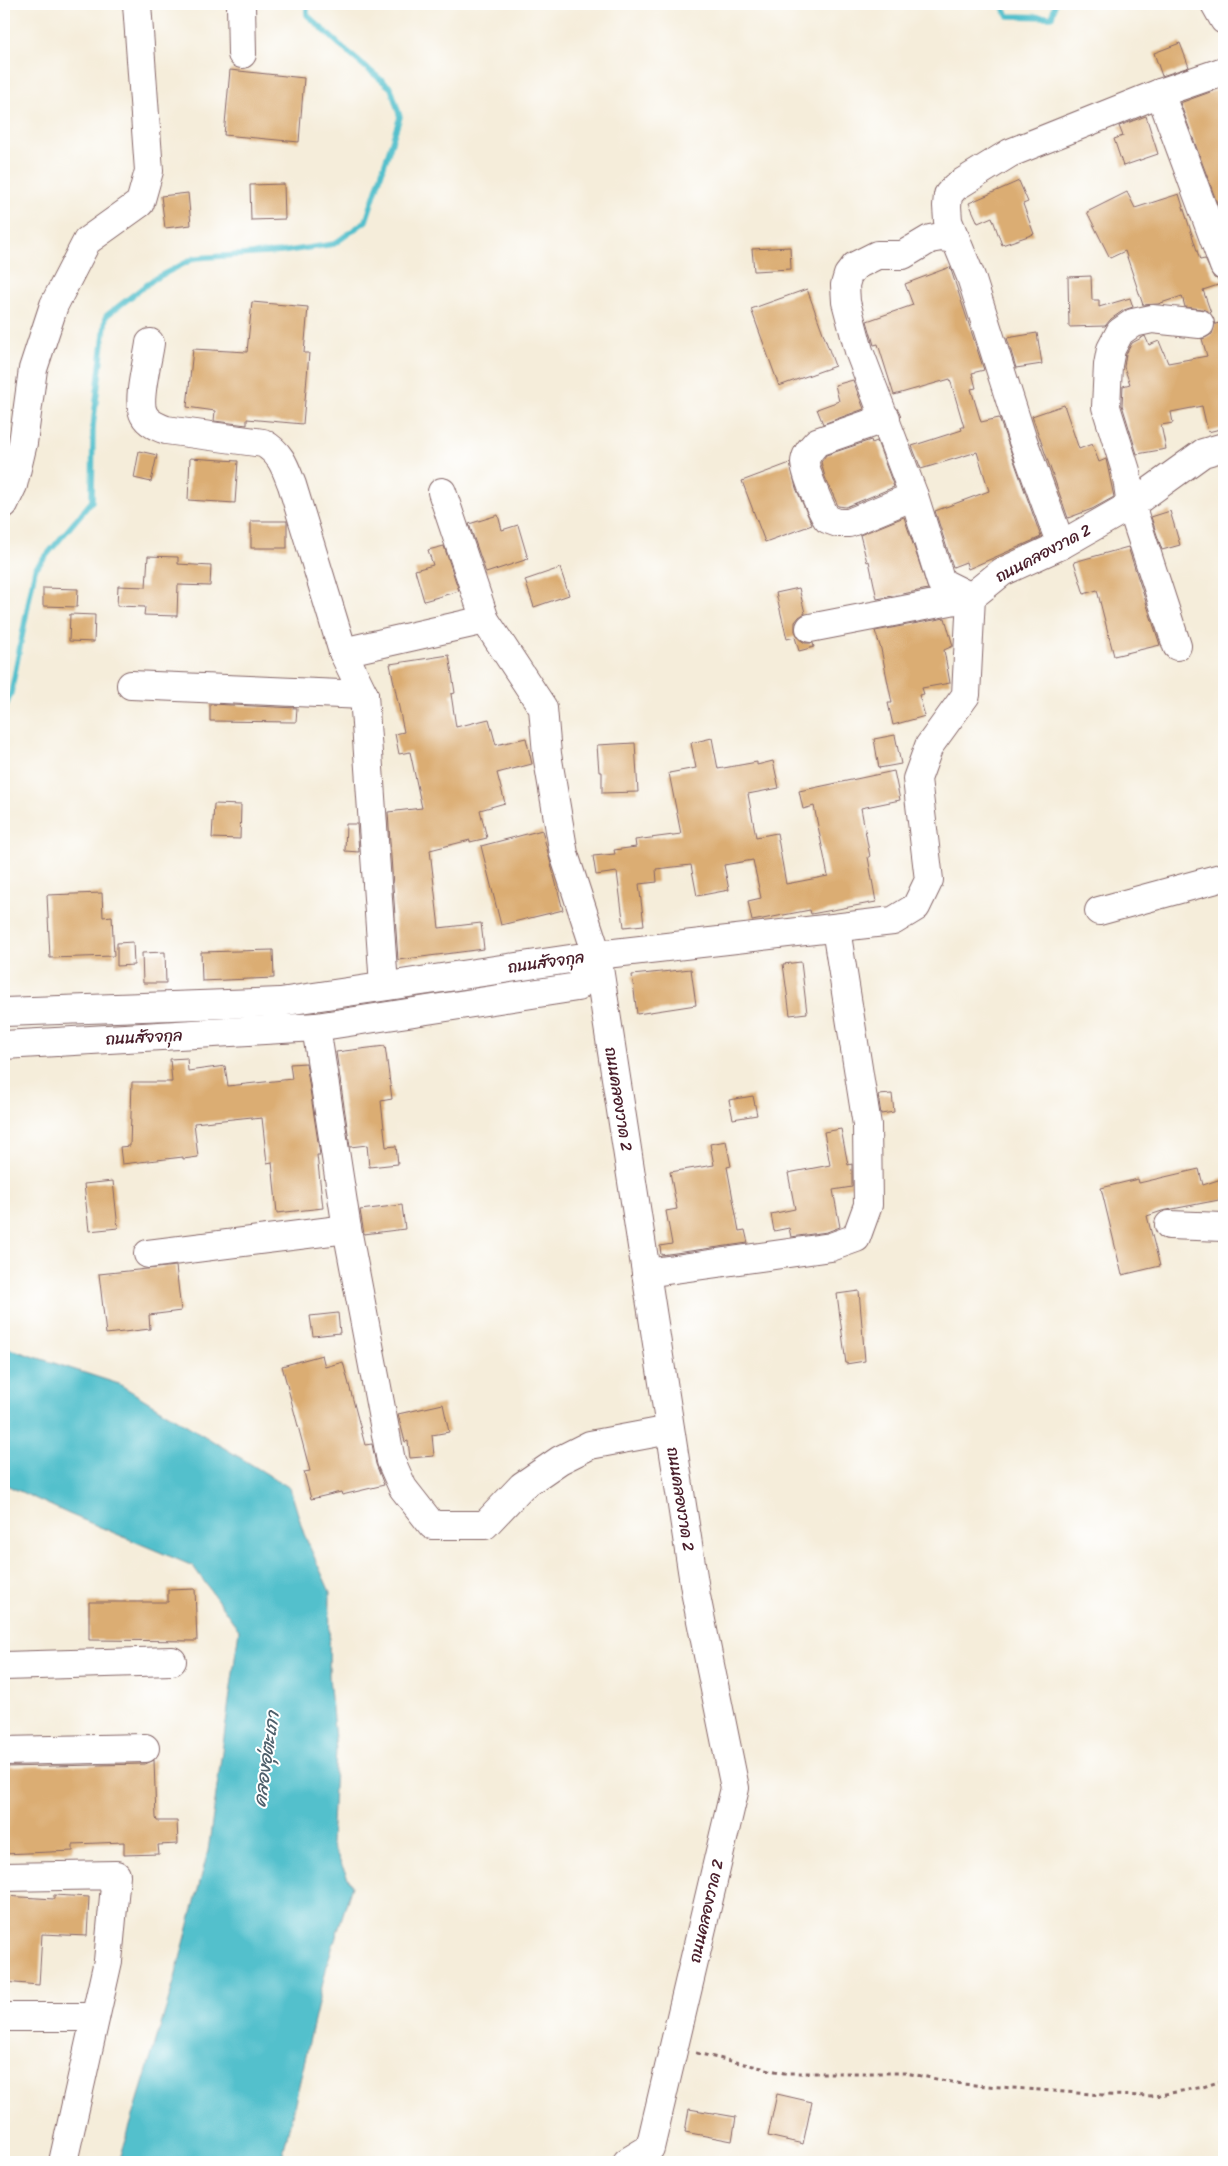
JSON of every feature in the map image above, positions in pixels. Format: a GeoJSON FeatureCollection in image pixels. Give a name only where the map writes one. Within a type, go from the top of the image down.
{"type":"FeatureCollection","features":[{"type":"Feature","properties":{"kind":"street"},"geometry":{"type":"LineString","coordinates":[[4,504],[14,485],[23,443],[32,369],[54,305],[87,242],[140,203],[149,171],[136,4]]}},
{"type":"Feature","properties":{"kind":"street"},"geometry":{"type":"LineString","coordinates":[[241,4],[242,54]]}},
{"type":"Feature","properties":{"kind":"street"},"geometry":{"type":"LineString","coordinates":[[1215,4],[1224,20]]}},
{"type":"Feature","properties":{"kind":"street"},"geometry":{"type":"LineString","coordinates":[[1061,545],[1022,438],[971,277],[948,221],[946,206],[948,195],[955,187],[1010,153],[1160,92],[1224,71]]}},
{"type":"Feature","properties":{"kind":"street"},"geometry":{"type":"LineString","coordinates":[[1160,92],[1224,266]]}},
{"type":"Feature","properties":{"kind":"street"},"geometry":{"type":"LineString","coordinates":[[956,239],[941,236],[930,239],[903,255],[877,255],[855,266],[848,275],[845,285],[846,302],[859,351],[914,496],[941,582],[971,596]]}},
{"type":"Feature","properties":{"kind":"street"},"geometry":{"type":"LineString","coordinates":[[1177,646],[1131,505],[1126,471],[1106,407],[1111,349],[1120,332],[1133,323],[1152,320],[1200,324]]}},
{"type":"Feature","properties":{"kind":"street"},"geometry":{"type":"LineString","coordinates":[[150,344],[140,404],[144,415],[154,425],[166,430],[263,443],[275,450],[284,462],[302,512],[343,652],[364,695],[384,986]]}},
{"type":"Feature","properties":{"kind":"street"},"geometry":{"type":"LineString","coordinates":[[886,418],[817,442],[809,450],[805,462],[820,508],[827,519],[838,523],[849,523],[914,496]]}},
{"type":"Feature","properties":{"kind":"street","name":"ถนนคลองวาด 2"},"geometry":{"type":"LineString","coordinates":[[971,596],[1002,572],[1061,545],[1131,505],[1203,453],[1224,450]]}},
{"type":"Feature","properties":{"kind":"street","name":"ถนนคลองวาด 2"},"geometry":{"type":"LineString","coordinates":[[442,492],[485,620],[543,708],[547,754],[564,854],[596,955],[696,1596],[735,1788],[650,2148],[627,2162]]}},
{"type":"Feature","properties":{"kind":"street"},"geometry":{"type":"LineString","coordinates":[[810,628],[971,596]]}},
{"type":"Feature","properties":{"kind":"street"},"geometry":{"type":"LineString","coordinates":[[596,955],[893,921],[916,907],[928,880],[916,779],[929,746],[966,695],[971,596]]}},
{"type":"Feature","properties":{"kind":"street"},"geometry":{"type":"LineString","coordinates":[[343,652],[485,620]]}},
{"type":"Feature","properties":{"kind":"street"},"geometry":{"type":"LineString","coordinates":[[130,686],[364,695]]}},
{"type":"Feature","properties":{"kind":"street"},"geometry":{"type":"LineString","coordinates":[[1099,911],[1224,877]]}},
{"type":"Feature","properties":{"kind":"street"},"geometry":{"type":"LineString","coordinates":[[646,1273],[831,1248],[856,1238],[868,1205],[867,1125],[836,929]]}},
{"type":"Feature","properties":{"kind":"street","name":"ถนนสัจจกุล"},"geometry":{"type":"LineString","coordinates":[[4,1012],[280,1002],[596,955]]}},
{"type":"Feature","properties":{"kind":"street","name":"ถนนสัจจกุล"},"geometry":{"type":"LineString","coordinates":[[4,1045],[316,1027],[577,987],[596,955]]}},
{"type":"Feature","properties":{"kind":"street"},"geometry":{"type":"LineString","coordinates":[[316,1027],[346,1229],[390,1461],[403,1488],[432,1526],[485,1525],[522,1486],[567,1456],[590,1445],[670,1430]]}},
{"type":"Feature","properties":{"kind":"street"},"geometry":{"type":"LineString","coordinates":[[1169,1225],[1224,1227]]}},
{"type":"Feature","properties":{"kind":"street"},"geometry":{"type":"LineString","coordinates":[[148,1254],[346,1229]]}},
{"type":"Feature","properties":{"kind":"street"},"geometry":{"type":"LineString","coordinates":[[4,1666],[172,1661]]}},
{"type":"Feature","properties":{"kind":"street"},"geometry":{"type":"LineString","coordinates":[[4,1751],[145,1748]]}},
{"type":"Feature","properties":{"kind":"street"},"geometry":{"type":"LineString","coordinates":[[4,1877],[116,1874],[108,1961],[63,2162]]}},
{"type":"Feature","properties":{"kind":"street"},"geometry":{"type":"LineString","coordinates":[[4,2017],[95,2017]]}},
{"type":"Feature","properties":{"kind":"path"},"geometry":{"type":"LineString","coordinates":[[673,2049],[784,2073],[906,2073],[962,2084],[1055,2092],[1155,2096],[1203,2087],[1224,2080]]}},
{"type":"Feature","properties":{"kind":"water"},"geometry":{"type":"Polygon","coordinates":[[[4,4],[8,4],[7,51],[4,62],[4,4]]]}},
{"type":"Feature","properties":{"kind":"water","name":"คลองอุ่ตะเภา"},"geometry":{"type":"Polygon","coordinates":[[[4,1347],[119,1384],[290,1488],[304,1534],[330,1592],[329,1677],[336,1750],[331,1843],[352,1886],[328,1961],[281,2162],[119,2162],[174,1982],[208,1851],[239,1630],[193,1566],[69,1514],[4,1484],[4,1347]]]}},
{"type":"Feature","properties":{"kind":"building"},"geometry":{"type":"Polygon","coordinates":[[[1180,43],[1189,67],[1162,76],[1154,53],[1180,43]]]}},
{"type":"Feature","properties":{"kind":"building"},"geometry":{"type":"Polygon","coordinates":[[[230,70],[304,78],[299,142],[224,135],[230,70]]]}},
{"type":"Feature","properties":{"kind":"building"},"geometry":{"type":"Polygon","coordinates":[[[1224,87],[1224,222],[1180,103],[1224,87]]]}},
{"type":"Feature","properties":{"kind":"building"},"geometry":{"type":"Polygon","coordinates":[[[1146,116],[1158,154],[1123,166],[1114,139],[1123,136],[1119,126],[1146,116]]]}},
{"type":"Feature","properties":{"kind":"building"},"geometry":{"type":"Polygon","coordinates":[[[1019,181],[1028,202],[1023,204],[1034,234],[1002,245],[992,217],[978,223],[969,203],[1019,181]]]}},
{"type":"Feature","properties":{"kind":"building"},"geometry":{"type":"Polygon","coordinates":[[[284,184],[285,219],[251,220],[250,185],[284,184]]]}},
{"type":"Feature","properties":{"kind":"building"},"geometry":{"type":"Polygon","coordinates":[[[1127,192],[1135,208],[1179,194],[1200,260],[1205,259],[1214,278],[1224,281],[1224,283],[1203,290],[1211,313],[1202,309],[1185,307],[1182,296],[1158,304],[1143,305],[1125,251],[1110,258],[1087,212],[1127,192]]]}},
{"type":"Feature","properties":{"kind":"building"},"geometry":{"type":"Polygon","coordinates":[[[188,193],[191,225],[165,228],[161,196],[188,193]]]}},
{"type":"Feature","properties":{"kind":"building"},"geometry":{"type":"Polygon","coordinates":[[[790,247],[791,269],[754,271],[752,249],[790,247]]]}},
{"type":"Feature","properties":{"kind":"building"},"geometry":{"type":"Polygon","coordinates":[[[950,267],[984,370],[972,373],[976,388],[971,389],[981,422],[999,418],[1041,537],[968,569],[966,562],[953,567],[935,511],[989,491],[977,452],[921,469],[912,446],[962,430],[961,427],[964,427],[950,379],[894,395],[878,344],[874,345],[867,321],[913,305],[905,284],[950,267]]]}},
{"type":"Feature","properties":{"kind":"building"},"geometry":{"type":"Polygon","coordinates":[[[1091,276],[1092,300],[1099,300],[1099,307],[1130,298],[1133,307],[1124,310],[1105,326],[1069,327],[1068,277],[1091,276]]]}},
{"type":"Feature","properties":{"kind":"building"},"geometry":{"type":"Polygon","coordinates":[[[807,289],[835,366],[779,386],[751,309],[807,289]]]}},
{"type":"Feature","properties":{"kind":"building"},"geometry":{"type":"Polygon","coordinates":[[[252,302],[308,307],[304,353],[309,353],[303,424],[247,419],[247,425],[214,421],[215,411],[187,407],[193,349],[247,352],[252,302]]]}},
{"type":"Feature","properties":{"kind":"building"},"geometry":{"type":"Polygon","coordinates":[[[1224,322],[1224,428],[1208,432],[1202,406],[1171,412],[1173,423],[1161,425],[1166,449],[1137,454],[1122,405],[1123,386],[1130,384],[1124,367],[1126,354],[1132,343],[1145,336],[1149,345],[1159,341],[1168,363],[1207,356],[1202,339],[1212,334],[1215,324],[1224,322]]]}},
{"type":"Feature","properties":{"kind":"building"},"geometry":{"type":"Polygon","coordinates":[[[1037,333],[1042,364],[1016,368],[1007,338],[1037,333]]]}},
{"type":"Feature","properties":{"kind":"building"},"geometry":{"type":"Polygon","coordinates":[[[853,380],[864,409],[823,424],[817,409],[839,401],[835,385],[853,380]]]}},
{"type":"Feature","properties":{"kind":"building"},"geometry":{"type":"Polygon","coordinates":[[[1064,405],[1079,449],[1092,444],[1099,462],[1106,459],[1114,497],[1092,509],[1068,518],[1032,416],[1064,405]]]}},
{"type":"Feature","properties":{"kind":"building"},"geometry":{"type":"Polygon","coordinates":[[[871,440],[872,443],[877,441],[894,487],[846,507],[838,506],[825,477],[821,462],[826,455],[871,440]]]}},
{"type":"Feature","properties":{"kind":"building"},"geometry":{"type":"Polygon","coordinates":[[[139,451],[157,455],[151,482],[134,478],[139,451]]]}},
{"type":"Feature","properties":{"kind":"building"},"geometry":{"type":"Polygon","coordinates":[[[190,458],[238,461],[235,503],[188,500],[190,458]]]}},
{"type":"Feature","properties":{"kind":"building"},"geometry":{"type":"Polygon","coordinates":[[[790,463],[796,488],[812,525],[765,542],[742,481],[790,463]]]}},
{"type":"Feature","properties":{"kind":"building"},"geometry":{"type":"Polygon","coordinates":[[[1170,511],[1180,545],[1162,550],[1151,517],[1170,511]]]}},
{"type":"Feature","properties":{"kind":"building"},"geometry":{"type":"Polygon","coordinates":[[[498,515],[502,530],[518,525],[528,559],[486,573],[469,524],[498,515]]]}},
{"type":"Feature","properties":{"kind":"building"},"geometry":{"type":"Polygon","coordinates":[[[904,517],[928,589],[877,599],[869,561],[867,562],[860,535],[904,517]]]}},
{"type":"Feature","properties":{"kind":"building"},"geometry":{"type":"Polygon","coordinates":[[[251,521],[287,521],[287,548],[251,548],[251,521]]]}},
{"type":"Feature","properties":{"kind":"building"},"geometry":{"type":"Polygon","coordinates":[[[444,546],[459,591],[424,601],[415,570],[433,565],[428,550],[444,546]]]}},
{"type":"Feature","properties":{"kind":"building"},"geometry":{"type":"Polygon","coordinates":[[[1128,547],[1160,645],[1114,656],[1097,590],[1084,594],[1074,562],[1128,547]]]}},
{"type":"Feature","properties":{"kind":"building"},"geometry":{"type":"Polygon","coordinates":[[[148,556],[178,557],[178,564],[211,566],[210,586],[178,585],[177,616],[144,615],[145,607],[117,606],[118,586],[146,587],[148,556]]]}},
{"type":"Feature","properties":{"kind":"building"},"geometry":{"type":"Polygon","coordinates":[[[560,568],[569,595],[534,607],[525,580],[560,568]]]}},
{"type":"Feature","properties":{"kind":"building"},"geometry":{"type":"Polygon","coordinates":[[[43,588],[78,589],[77,607],[43,606],[43,588]]]}},
{"type":"Feature","properties":{"kind":"building"},"geometry":{"type":"Polygon","coordinates":[[[799,588],[805,613],[795,622],[795,631],[799,639],[805,643],[813,643],[814,647],[799,651],[795,637],[787,639],[776,593],[799,588]]]}},
{"type":"Feature","properties":{"kind":"building"},"geometry":{"type":"Polygon","coordinates":[[[70,614],[95,615],[94,642],[69,641],[70,614]]]}},
{"type":"Feature","properties":{"kind":"building"},"geometry":{"type":"Polygon","coordinates":[[[945,618],[953,646],[944,650],[950,683],[922,688],[924,694],[919,695],[925,716],[893,725],[888,703],[892,703],[881,649],[875,631],[945,618]]]}},
{"type":"Feature","properties":{"kind":"building"},"geometry":{"type":"Polygon","coordinates":[[[449,655],[455,693],[451,694],[456,727],[489,719],[496,745],[526,738],[532,764],[497,773],[505,803],[480,810],[487,838],[470,842],[470,840],[430,850],[439,928],[481,923],[484,949],[398,960],[388,812],[422,808],[410,752],[399,754],[395,734],[404,732],[390,664],[449,655]]]}},
{"type":"Feature","properties":{"kind":"building"},"geometry":{"type":"Polygon","coordinates":[[[210,704],[297,708],[296,722],[210,721],[210,704]]]}},
{"type":"Feature","properties":{"kind":"building"},"geometry":{"type":"Polygon","coordinates":[[[895,735],[901,764],[879,768],[874,739],[895,735]]]}},
{"type":"Feature","properties":{"kind":"building"},"geometry":{"type":"Polygon","coordinates":[[[712,738],[718,769],[757,762],[757,765],[773,761],[779,788],[748,794],[756,837],[777,833],[786,884],[828,876],[814,806],[803,809],[799,791],[894,771],[900,800],[861,808],[876,902],[811,914],[810,910],[752,921],[748,901],[761,898],[753,860],[724,865],[729,890],[697,896],[691,865],[656,869],[657,882],[639,884],[644,925],[624,927],[617,872],[596,875],[593,856],[615,854],[614,850],[636,847],[635,840],[681,834],[669,773],[696,768],[691,743],[712,738]]]}},
{"type":"Feature","properties":{"kind":"building"},"geometry":{"type":"Polygon","coordinates":[[[635,743],[638,792],[602,793],[602,772],[599,772],[597,745],[635,743]]]}},
{"type":"Feature","properties":{"kind":"building"},"geometry":{"type":"Polygon","coordinates":[[[214,804],[241,805],[240,839],[212,838],[214,804]]]}},
{"type":"Feature","properties":{"kind":"building"},"geometry":{"type":"Polygon","coordinates":[[[346,824],[357,824],[359,852],[345,851],[346,824]]]}},
{"type":"Feature","properties":{"kind":"building"},"geometry":{"type":"Polygon","coordinates":[[[542,830],[563,910],[501,925],[481,846],[542,830]]]}},
{"type":"Feature","properties":{"kind":"building"},"geometry":{"type":"Polygon","coordinates":[[[102,893],[103,917],[112,916],[114,956],[50,958],[47,895],[102,893]]]}},
{"type":"Feature","properties":{"kind":"building"},"geometry":{"type":"Polygon","coordinates":[[[133,942],[134,965],[117,966],[117,943],[133,942]]]}},
{"type":"Feature","properties":{"kind":"building"},"geometry":{"type":"Polygon","coordinates":[[[273,950],[274,978],[202,981],[201,952],[273,950]]]}},
{"type":"Feature","properties":{"kind":"building"},"geometry":{"type":"Polygon","coordinates":[[[165,952],[166,983],[143,983],[142,953],[165,952]]]}},
{"type":"Feature","properties":{"kind":"building"},"geometry":{"type":"Polygon","coordinates":[[[801,962],[807,1013],[790,1015],[783,964],[801,962]]]}},
{"type":"Feature","properties":{"kind":"building"},"geometry":{"type":"Polygon","coordinates":[[[691,969],[696,1005],[637,1014],[632,975],[691,969]]]}},
{"type":"Feature","properties":{"kind":"building"},"geometry":{"type":"Polygon","coordinates":[[[385,1046],[392,1099],[381,1101],[386,1147],[396,1146],[398,1164],[369,1167],[367,1145],[350,1147],[336,1052],[385,1046]]]}},
{"type":"Feature","properties":{"kind":"building"},"geometry":{"type":"Polygon","coordinates":[[[187,1058],[188,1071],[225,1066],[228,1086],[292,1079],[290,1064],[306,1063],[320,1155],[317,1155],[323,1208],[277,1213],[272,1162],[267,1163],[262,1118],[252,1119],[252,1117],[194,1123],[198,1157],[122,1164],[120,1147],[130,1146],[132,1082],[172,1082],[170,1059],[187,1058]]]}},
{"type":"Feature","properties":{"kind":"building"},"geometry":{"type":"Polygon","coordinates":[[[892,1094],[894,1112],[881,1114],[878,1095],[892,1094]]]}},
{"type":"Feature","properties":{"kind":"building"},"geometry":{"type":"Polygon","coordinates":[[[753,1096],[757,1115],[733,1119],[729,1100],[753,1096]]]}},
{"type":"Feature","properties":{"kind":"building"},"geometry":{"type":"Polygon","coordinates":[[[841,1129],[848,1165],[852,1164],[852,1187],[833,1190],[840,1227],[827,1232],[791,1237],[789,1228],[774,1231],[771,1214],[795,1209],[788,1173],[830,1165],[824,1132],[841,1129]]]}},
{"type":"Feature","properties":{"kind":"building"},"geometry":{"type":"Polygon","coordinates":[[[726,1141],[731,1166],[727,1167],[739,1231],[745,1230],[748,1243],[661,1255],[660,1246],[672,1244],[666,1211],[677,1209],[670,1172],[714,1165],[710,1144],[726,1141]]]}},
{"type":"Feature","properties":{"kind":"building"},"geometry":{"type":"Polygon","coordinates":[[[1199,1169],[1203,1185],[1224,1178],[1224,1199],[1162,1211],[1147,1216],[1160,1266],[1122,1275],[1101,1188],[1138,1179],[1139,1183],[1199,1169]]]}},
{"type":"Feature","properties":{"kind":"building"},"geometry":{"type":"Polygon","coordinates":[[[113,1181],[118,1228],[89,1231],[84,1184],[113,1181]]]}},
{"type":"Feature","properties":{"kind":"building"},"geometry":{"type":"Polygon","coordinates":[[[402,1205],[405,1229],[364,1234],[360,1210],[402,1205]]]}},
{"type":"Feature","properties":{"kind":"building"},"geometry":{"type":"Polygon","coordinates":[[[176,1266],[181,1311],[149,1315],[150,1329],[106,1334],[99,1274],[176,1266]]]}},
{"type":"Feature","properties":{"kind":"building"},"geometry":{"type":"Polygon","coordinates":[[[859,1291],[865,1361],[846,1364],[837,1294],[859,1291]]]}},
{"type":"Feature","properties":{"kind":"building"},"geometry":{"type":"Polygon","coordinates":[[[338,1313],[340,1333],[313,1336],[310,1316],[338,1313]]]}},
{"type":"Feature","properties":{"kind":"building"},"geometry":{"type":"Polygon","coordinates":[[[322,1355],[325,1367],[343,1362],[365,1445],[372,1444],[376,1464],[384,1485],[342,1495],[341,1492],[311,1499],[304,1472],[310,1471],[282,1366],[322,1355]]]}},
{"type":"Feature","properties":{"kind":"building"},"geometry":{"type":"Polygon","coordinates":[[[443,1404],[449,1432],[432,1435],[434,1456],[410,1458],[408,1441],[405,1442],[398,1414],[443,1404]]]}},
{"type":"Feature","properties":{"kind":"building"},"geometry":{"type":"Polygon","coordinates":[[[195,1589],[197,1641],[89,1640],[89,1602],[168,1602],[168,1590],[195,1589]]]}},
{"type":"Feature","properties":{"kind":"building"},"geometry":{"type":"Polygon","coordinates":[[[154,1760],[156,1818],[157,1821],[177,1821],[178,1844],[158,1845],[159,1854],[124,1855],[124,1842],[73,1844],[73,1851],[4,1854],[4,1767],[145,1764],[154,1760]]]}},
{"type":"Feature","properties":{"kind":"building"},"geometry":{"type":"Polygon","coordinates":[[[54,1895],[89,1897],[87,1936],[42,1934],[39,1985],[4,1982],[4,1896],[54,1899],[54,1895]]]}},
{"type":"Feature","properties":{"kind":"building"},"geometry":{"type":"Polygon","coordinates":[[[777,2094],[812,2102],[803,2144],[768,2136],[777,2094]]]}},
{"type":"Feature","properties":{"kind":"building"},"geometry":{"type":"Polygon","coordinates":[[[689,2109],[736,2117],[732,2141],[685,2132],[689,2109]]]}},
{"type":"Feature","properties":{"kind":"waterway"},"geometry":{"type":"LineString","coordinates":[[4,711],[11,693],[35,569],[92,501],[93,427],[106,316],[154,279],[195,258],[281,252],[334,244],[366,221],[400,117],[391,88],[307,15],[307,4]]}},
{"type":"Feature","properties":{"kind":"waterway"},"geometry":{"type":"LineString","coordinates":[[1001,4],[1008,16],[1052,17],[1055,4]]}}]}
